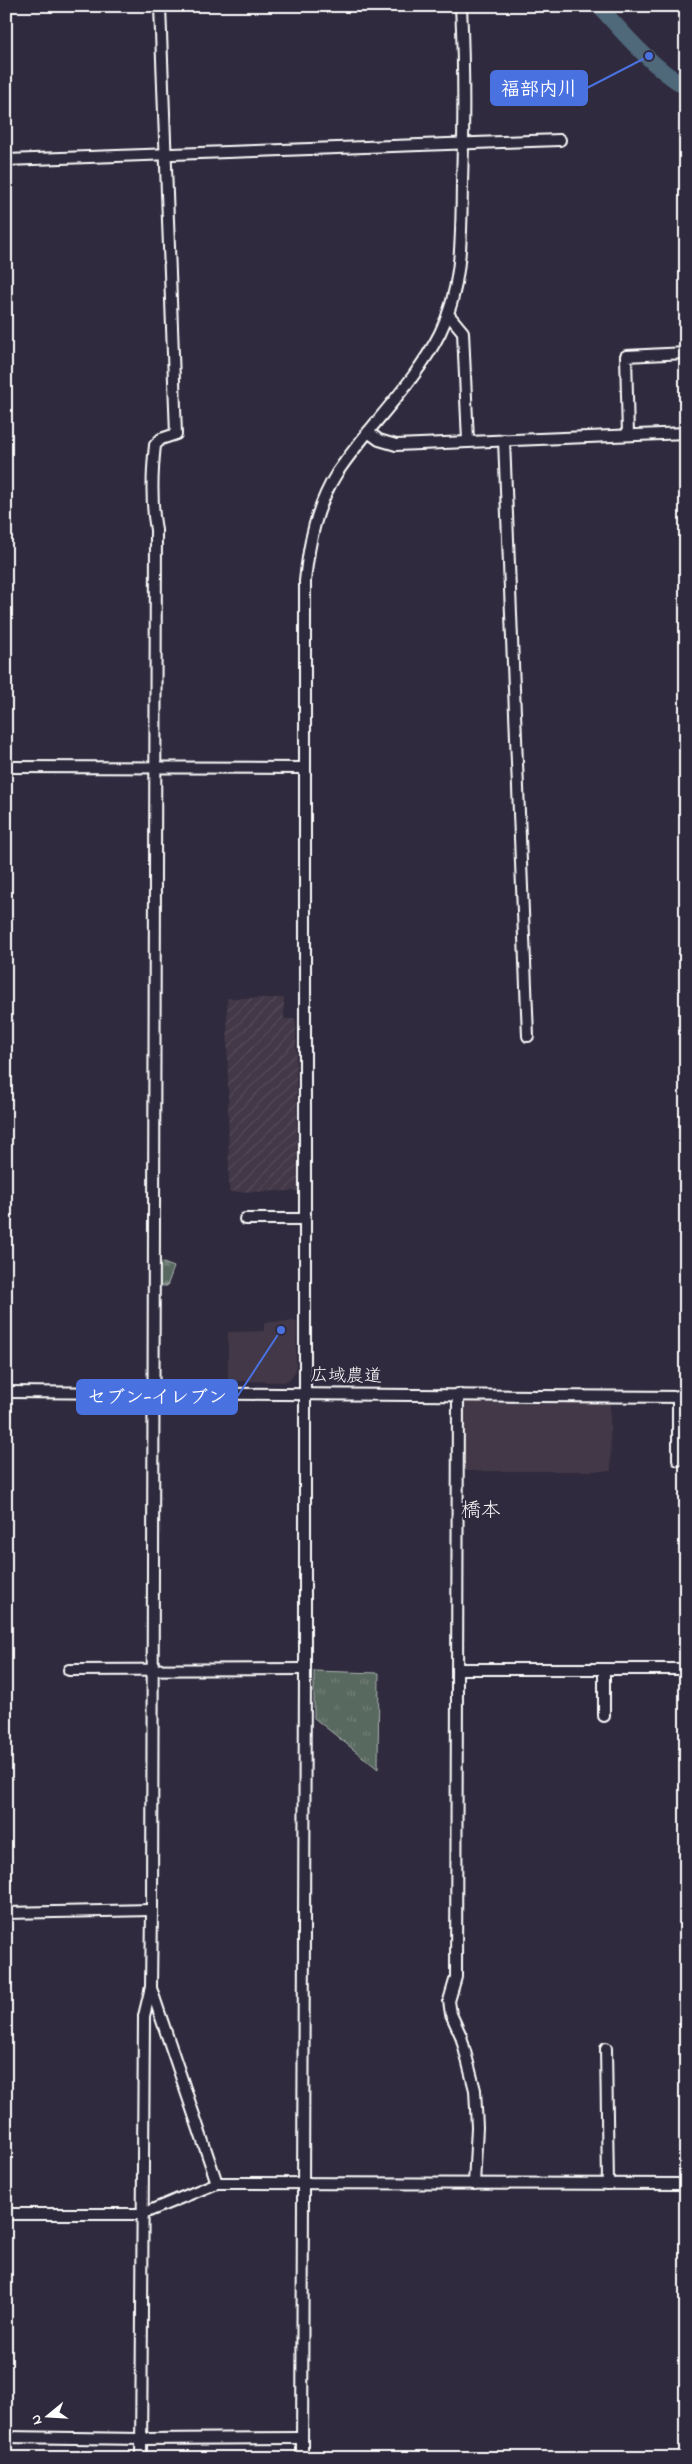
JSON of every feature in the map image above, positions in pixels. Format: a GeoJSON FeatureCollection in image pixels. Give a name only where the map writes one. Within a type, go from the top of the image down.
{"type":"FeatureCollection","features":[{"type":"Feature","properties":{"kind":"street"},"geometry":{"type":"LineString","coordinates":[[141,2458],[144,2016],[151,1987],[152,1910],[156,768],[156,530],[153,515],[155,444],[162,439],[176,434],[160,6]]}},
{"type":"Feature","properties":{"kind":"street"},"geometry":{"type":"LineString","coordinates":[[302,2458],[305,1669],[304,581],[308,548],[323,500],[337,474],[431,350],[448,314],[459,265],[464,74],[461,6]]}},
{"type":"Feature","properties":{"kind":"street"},"geometry":{"type":"LineString","coordinates":[[6,160],[560,140]]}},
{"type":"Feature","properties":{"kind":"street"},"geometry":{"type":"LineString","coordinates":[[448,314],[463,332],[468,441]]}},
{"type":"Feature","properties":{"kind":"street"},"geometry":{"type":"LineString","coordinates":[[628,435],[626,356],[686,354]]}},
{"type":"Feature","properties":{"kind":"street"},"geometry":{"type":"LineString","coordinates":[[368,432],[379,440],[396,445],[686,433]]}},
{"type":"Feature","properties":{"kind":"street"},"geometry":{"type":"LineString","coordinates":[[504,440],[528,1036]]}},
{"type":"Feature","properties":{"kind":"street"},"geometry":{"type":"LineString","coordinates":[[6,767],[305,768]]}},
{"type":"Feature","properties":{"kind":"street"},"geometry":{"type":"LineString","coordinates":[[245,1219],[305,1219]]}},
{"type":"Feature","properties":{"kind":"street","name":"広域農道"},"geometry":{"type":"LineString","coordinates":[[6,1392],[682,1397]]}},
{"type":"Feature","properties":{"kind":"street"},"geometry":{"type":"LineString","coordinates":[[458,1394],[456,1978],[449,2001],[451,2014],[462,2036],[475,2090],[477,2127],[474,2184]]}},
{"type":"Feature","properties":{"kind":"street"},"geometry":{"type":"LineString","coordinates":[[678,1460],[682,1397]]}},
{"type":"Feature","properties":{"kind":"street"},"geometry":{"type":"LineString","coordinates":[[69,1670],[305,1669]]}},
{"type":"Feature","properties":{"kind":"street"},"geometry":{"type":"LineString","coordinates":[[457,1669],[686,1669]]}},
{"type":"Feature","properties":{"kind":"street"},"geometry":{"type":"LineString","coordinates":[[604,1669],[604,1716]]}},
{"type":"Feature","properties":{"kind":"street"},"geometry":{"type":"LineString","coordinates":[[6,1913],[152,1910]]}},
{"type":"Feature","properties":{"kind":"street"},"geometry":{"type":"LineString","coordinates":[[151,1987],[217,2183]]}},
{"type":"Feature","properties":{"kind":"street"},"geometry":{"type":"LineString","coordinates":[[606,2048],[608,2184]]}},
{"type":"Feature","properties":{"kind":"street"},"geometry":{"type":"LineString","coordinates":[[6,2214],[142,2214],[217,2183],[686,2184]]}},
{"type":"Feature","properties":{"kind":"street"},"geometry":{"type":"LineString","coordinates":[[6,2437],[141,2439],[302,2438]]}},
{"type":"Feature","properties":{"kind":"shaded area"},"geometry":{"type":"Polygon","coordinates":[[[227,998],[284,998],[284,1019],[296,1019],[298,1191],[229,1192],[227,998]]]}},
{"type":"Feature","properties":{"kind":"shaded area"},"geometry":{"type":"Polygon","coordinates":[[[297,1321],[296,1370],[290,1380],[283,1382],[228,1381],[228,1332],[264,1331],[264,1322],[297,1321]]]}},
{"type":"Feature","properties":{"kind":"shaded area"},"geometry":{"type":"Polygon","coordinates":[[[461,1402],[610,1402],[611,1471],[461,1471],[461,1402]]]}},
{"type":"Feature","properties":{"kind":"green space"},"geometry":{"type":"Polygon","coordinates":[[[158,1261],[174,1267],[167,1286],[157,1286],[158,1261]]]}},
{"type":"Feature","properties":{"kind":"green space"},"geometry":{"type":"Polygon","coordinates":[[[314,1671],[379,1673],[378,1769],[314,1718],[314,1671]]]}},
{"type":"Feature","properties":{"kind":"waterway"},"geometry":{"type":"LineString","coordinates":[[599,6],[651,61],[686,87]]}},
{"type":"Feature","properties":{"kind":"place","name":"福部内川"},"geometry":{"type":"Point","coordinates":[649,56]}},
{"type":"Feature","properties":{"kind":"place","name":"セブン-イレブン"},"geometry":{"type":"Point","coordinates":[281,1330]}},
{"type":"Feature","properties":{"kind":"district","name":"橋本"},"geometry":{"type":"Point","coordinates":[481,1511]}}]}
